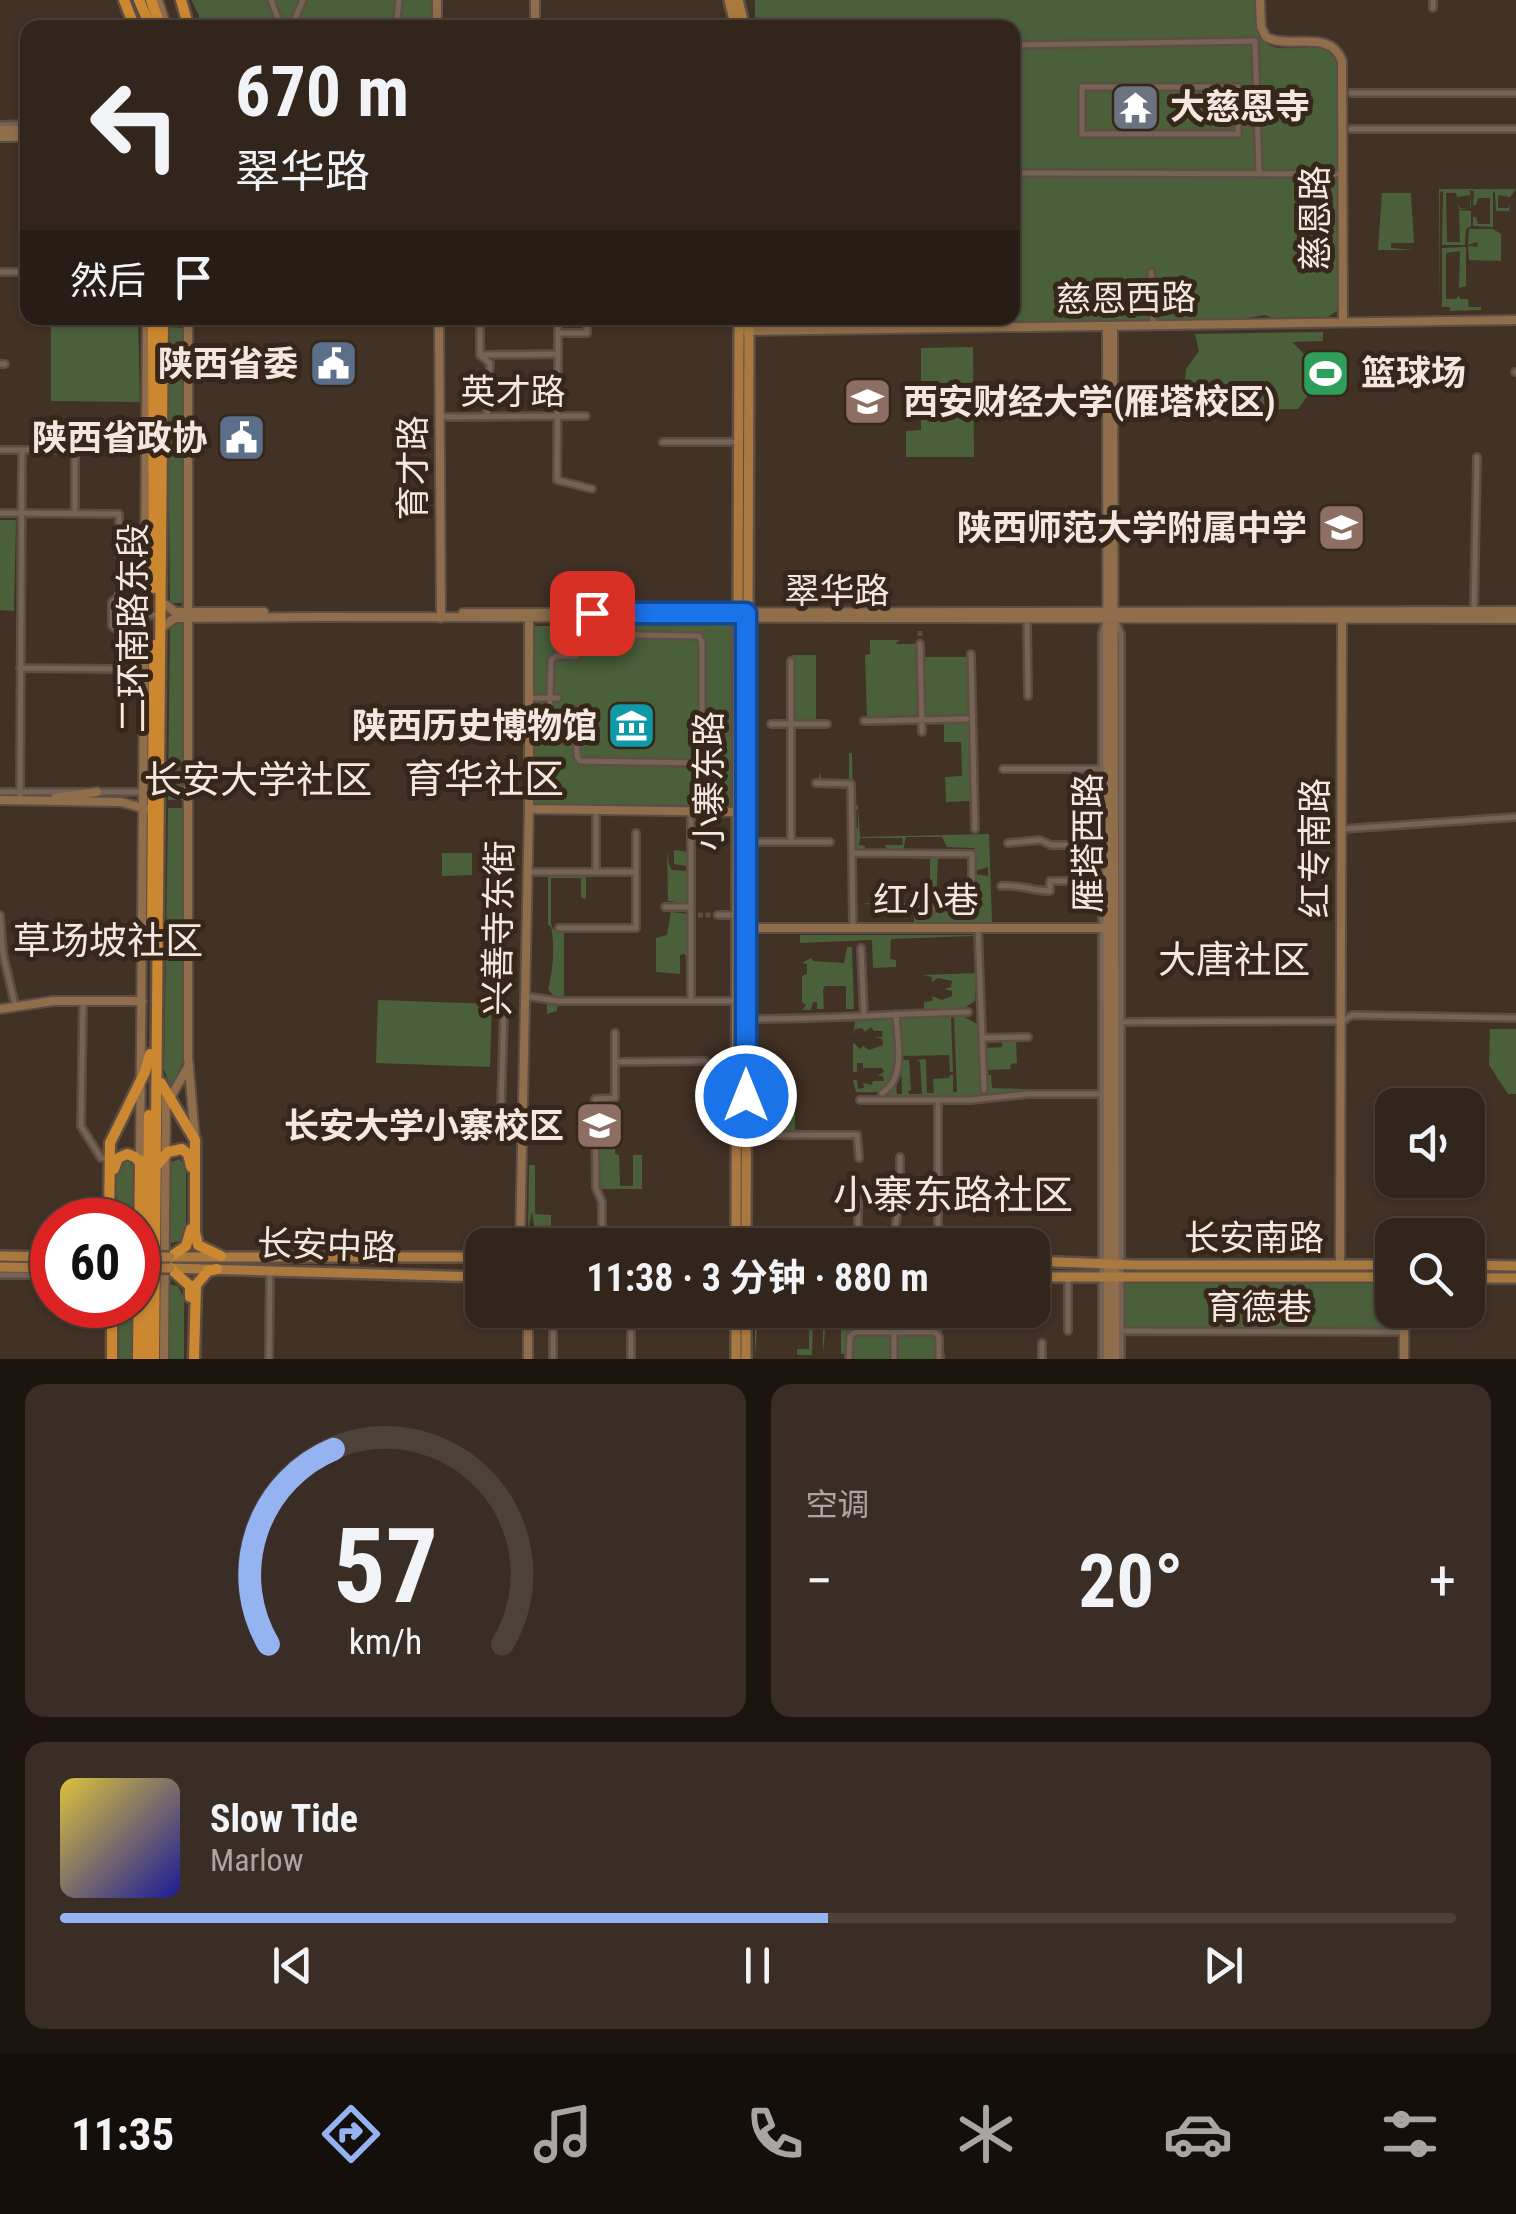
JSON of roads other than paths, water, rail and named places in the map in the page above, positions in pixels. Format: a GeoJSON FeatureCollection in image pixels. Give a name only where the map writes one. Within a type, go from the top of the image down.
{"type":"FeatureCollection","features":[{"type":"Feature","properties":{"kind":"highway"},"geometry":{"type":"LineString","coordinates":[[147,334],[148,325]]}},
{"type":"Feature","properties":{"kind":"highway","name":"二环南路东段"},"geometry":{"type":"LineString","coordinates":[[149,325],[148,793],[153,822],[156,1053],[148,1180],[156,1359]]}},
{"type":"Feature","properties":{"kind":"highway","name":"二环南路东段"},"geometry":{"type":"LineString","coordinates":[[156,1359],[165,325]]}},
{"type":"Feature","properties":{"kind":"highway"},"geometry":{"type":"LineString","coordinates":[[160,1161],[166,1095],[156,1053],[166,605],[161,537]]}},
{"type":"Feature","properties":{"kind":"highway"},"geometry":{"type":"LineString","coordinates":[[111,1198],[112,1134],[156,1053],[157,1033]]}},
{"type":"Feature","properties":{"kind":"highway"},"geometry":{"type":"LineString","coordinates":[[166,1095],[195,1140],[198,1246],[221,1256]]}},
{"type":"Feature","properties":{"kind":"highway"},"geometry":{"type":"LineString","coordinates":[[160,1161],[182,1149],[192,1164],[190,1240],[170,1263],[190,1286],[192,1359]]}},
{"type":"Feature","properties":{"kind":"highway"},"geometry":{"type":"LineString","coordinates":[[113,1198],[115,1162],[127,1154],[140,1160],[148,1180]]}},
{"type":"Feature","properties":{"kind":"highway"},"geometry":{"type":"LineString","coordinates":[[138,1359],[140,1160]]}},
{"type":"Feature","properties":{"kind":"highway"},"geometry":{"type":"LineString","coordinates":[[192,1359],[196,1285],[208,1271],[217,1269]]}},
{"type":"Feature","properties":{"kind":"highway"},"geometry":{"type":"LineString","coordinates":[[110,1328],[110,1359]]}},
{"type":"Feature","properties":{"kind":"main road","name":"慈恩路"},"geometry":{"type":"LineString","coordinates":[[1260,0],[1262,33],[1270,41],[1325,42],[1340,54],[1342,322]]}},
{"type":"Feature","properties":{"kind":"main road","name":"慈恩西路"},"geometry":{"type":"LineString","coordinates":[[743,331],[1516,320]]}},
{"type":"Feature","properties":{"kind":"main road"},"geometry":{"type":"LineString","coordinates":[[188,325],[189,1065],[195,1140]]}},
{"type":"Feature","properties":{"kind":"main road","name":"育才路"},"geometry":{"type":"LineString","coordinates":[[439,325],[442,615]]}},
{"type":"Feature","properties":{"kind":"main road","name":"小寨东路"},"geometry":{"type":"LineString","coordinates":[[737,1228],[746,1019],[741,928],[736,915],[741,812],[741,325]]}},
{"type":"Feature","properties":{"kind":"main road","name":"小寨东路"},"geometry":{"type":"LineString","coordinates":[[741,616],[737,442],[745,325]]}},
{"type":"Feature","properties":{"kind":"main road","name":"雁塔西路"},"geometry":{"type":"LineString","coordinates":[[1110,326],[1108,928],[1115,1022],[1111,1359]]}},
{"type":"Feature","properties":{"kind":"main road"},"geometry":{"type":"LineString","coordinates":[[147,334],[150,615]]}},
{"type":"Feature","properties":{"kind":"main road","name":"翠华路"},"geometry":{"type":"LineString","coordinates":[[166,605],[189,615],[1111,616],[1516,611]]}},
{"type":"Feature","properties":{"kind":"main road","name":"翠华路"},"geometry":{"type":"LineString","coordinates":[[1342,614],[1516,619]]}},
{"type":"Feature","properties":{"kind":"main road","name":"红专南路"},"geometry":{"type":"LineString","coordinates":[[1340,1265],[1342,614]]}},
{"type":"Feature","properties":{"kind":"main road","name":"翠华路"},"geometry":{"type":"LineString","coordinates":[[164,626],[189,615]]}},
{"type":"Feature","properties":{"kind":"main road","name":"兴善寺东街"},"geometry":{"type":"LineString","coordinates":[[520,1228],[529,616]]}},
{"type":"Feature","properties":{"kind":"main road","name":"翠华路"},"geometry":{"type":"LineString","coordinates":[[741,616],[920,622],[1111,616]]}},
{"type":"Feature","properties":{"kind":"main road"},"geometry":{"type":"LineString","coordinates":[[55,798],[96,792]]}},
{"type":"Feature","properties":{"kind":"main road"},"geometry":{"type":"LineString","coordinates":[[0,796],[126,799],[148,793],[140,1160]]}},
{"type":"Feature","properties":{"kind":"main road"},"geometry":{"type":"LineString","coordinates":[[0,796],[122,802],[145,807],[153,822]]}},
{"type":"Feature","properties":{"kind":"main road"},"geometry":{"type":"LineString","coordinates":[[529,809],[741,812]]}},
{"type":"Feature","properties":{"kind":"main road","name":"小寨东路"},"geometry":{"type":"LineString","coordinates":[[741,812],[746,842],[736,1001],[745,1228]]}},
{"type":"Feature","properties":{"kind":"main road","name":"红小巷"},"geometry":{"type":"LineString","coordinates":[[741,928],[1108,928]]}},
{"type":"Feature","properties":{"kind":"main road"},"geometry":{"type":"LineString","coordinates":[[0,1009],[83,1001],[142,1001]]}},
{"type":"Feature","properties":{"kind":"main road","name":"雁塔西路"},"geometry":{"type":"LineString","coordinates":[[1111,1263],[1105,1094],[1115,1022]]}},
{"type":"Feature","properties":{"kind":"main road"},"geometry":{"type":"LineString","coordinates":[[156,1359],[160,1161],[166,1095],[189,1065]]}},
{"type":"Feature","properties":{"kind":"main road"},"geometry":{"type":"LineString","coordinates":[[0,1253],[30,1256]]}},
{"type":"Feature","properties":{"kind":"main road","name":"长安中路"},"geometry":{"type":"LineString","coordinates":[[170,1263],[221,1256],[465,1257]]}},
{"type":"Feature","properties":{"kind":"main road"},"geometry":{"type":"LineString","coordinates":[[160,1261],[170,1263]]}},
{"type":"Feature","properties":{"kind":"main road"},"geometry":{"type":"LineString","coordinates":[[1050,1261],[1111,1263]]}},
{"type":"Feature","properties":{"kind":"main road"},"geometry":{"type":"LineString","coordinates":[[160,1265],[170,1263]]}},
{"type":"Feature","properties":{"kind":"main road","name":"长安中路"},"geometry":{"type":"LineString","coordinates":[[170,1263],[217,1269],[465,1277]]}},
{"type":"Feature","properties":{"kind":"main road","name":"长安南路"},"geometry":{"type":"LineString","coordinates":[[1111,1263],[1375,1265]]}},
{"type":"Feature","properties":{"kind":"main road"},"geometry":{"type":"LineString","coordinates":[[1485,1265],[1516,1266]]}},
{"type":"Feature","properties":{"kind":"main road"},"geometry":{"type":"LineString","coordinates":[[0,1271],[30,1272]]}},
{"type":"Feature","properties":{"kind":"main road"},"geometry":{"type":"LineString","coordinates":[[1050,1277],[1111,1277]]}},
{"type":"Feature","properties":{"kind":"main road","name":"雁塔西路"},"geometry":{"type":"LineString","coordinates":[[1111,1277],[1118,1331],[1111,1359]]}},
{"type":"Feature","properties":{"kind":"main road","name":"长安南路"},"geometry":{"type":"LineString","coordinates":[[1111,1277],[1375,1277]]}},
{"type":"Feature","properties":{"kind":"main road"},"geometry":{"type":"LineString","coordinates":[[1485,1278],[1516,1278]]}},
{"type":"Feature","properties":{"kind":"main road"},"geometry":{"type":"LineString","coordinates":[[528,1328],[528,1359]]}},
{"type":"Feature","properties":{"kind":"main road"},"geometry":{"type":"LineString","coordinates":[[736,1328],[736,1359]]}},
{"type":"Feature","properties":{"kind":"main road"},"geometry":{"type":"LineString","coordinates":[[746,1328],[746,1359]]}},
{"type":"Feature","properties":{"kind":"main road"},"geometry":{"type":"LineString","coordinates":[[1404,1328],[1404,1359]]}},
{"type":"Feature","properties":{"kind":"street"},"geometry":{"type":"LineString","coordinates":[[1020,45],[1255,42],[1259,174]]}},
{"type":"Feature","properties":{"kind":"street"},"geometry":{"type":"LineString","coordinates":[[1082,87],[1238,87],[1238,134],[1082,134],[1082,87]]}},
{"type":"Feature","properties":{"kind":"street"},"geometry":{"type":"LineString","coordinates":[[1351,93],[1516,93]]}},
{"type":"Feature","properties":{"kind":"street"},"geometry":{"type":"LineString","coordinates":[[1351,129],[1516,129]]}},
{"type":"Feature","properties":{"kind":"street"},"geometry":{"type":"LineString","coordinates":[[1020,173],[1342,174]]}},
{"type":"Feature","properties":{"kind":"street"},"geometry":{"type":"LineString","coordinates":[[1151,272],[1153,326]]}},
{"type":"Feature","properties":{"kind":"street"},"geometry":{"type":"LineString","coordinates":[[480,325],[480,355]]}},
{"type":"Feature","properties":{"kind":"street"},"geometry":{"type":"LineString","coordinates":[[558,325],[557,480],[592,489]]}},
{"type":"Feature","properties":{"kind":"street"},"geometry":{"type":"LineString","coordinates":[[558,332],[587,333],[588,325]]}},
{"type":"Feature","properties":{"kind":"street"},"geometry":{"type":"LineString","coordinates":[[480,355],[558,354]]}},
{"type":"Feature","properties":{"kind":"street"},"geometry":{"type":"LineString","coordinates":[[480,355],[490,363],[488,417]]}},
{"type":"Feature","properties":{"kind":"street","name":"英才路"},"geometry":{"type":"LineString","coordinates":[[440,417],[586,416]]}},
{"type":"Feature","properties":{"kind":"street"},"geometry":{"type":"LineString","coordinates":[[663,442],[737,442]]}},
{"type":"Feature","properties":{"kind":"street"},"geometry":{"type":"LineString","coordinates":[[0,450],[75,450],[75,514]]}},
{"type":"Feature","properties":{"kind":"street"},"geometry":{"type":"LineString","coordinates":[[22,450],[20,795],[148,793]]}},
{"type":"Feature","properties":{"kind":"street"},"geometry":{"type":"LineString","coordinates":[[1474,610],[1477,457]]}},
{"type":"Feature","properties":{"kind":"street"},"geometry":{"type":"LineString","coordinates":[[0,514],[119,514],[119,596],[112,602],[112,626],[120,632]]}},
{"type":"Feature","properties":{"kind":"street"},"geometry":{"type":"LineString","coordinates":[[20,668],[120,670],[120,632],[130,622],[130,616],[128,602],[119,596]]}},
{"type":"Feature","properties":{"kind":"street"},"geometry":{"type":"LineString","coordinates":[[130,616],[150,615]]}},
{"type":"Feature","properties":{"kind":"street"},"geometry":{"type":"LineString","coordinates":[[860,1100],[1105,1094],[1108,928],[1102,881],[1102,634],[1111,616]]}},
{"type":"Feature","properties":{"kind":"street"},"geometry":{"type":"LineString","coordinates":[[1111,616],[1121,634],[1115,1022],[1343,1021],[1352,1015],[1516,1018]]}},
{"type":"Feature","properties":{"kind":"street"},"geometry":{"type":"LineString","coordinates":[[1027,618],[1028,696]]}},
{"type":"Feature","properties":{"kind":"street"},"geometry":{"type":"LineString","coordinates":[[702,763],[582,762],[577,756],[576,740],[556,740],[551,736],[551,660],[556,656],[576,656],[577,640],[582,634],[696,634],[702,642],[702,763],[702,811]]}},
{"type":"Feature","properties":{"kind":"street"},"geometry":{"type":"LineString","coordinates":[[920,644],[922,732]]}},
{"type":"Feature","properties":{"kind":"street"},"geometry":{"type":"LineString","coordinates":[[971,654],[975,829]]}},
{"type":"Feature","properties":{"kind":"street"},"geometry":{"type":"LineString","coordinates":[[791,660],[791,842]]}},
{"type":"Feature","properties":{"kind":"street"},"geometry":{"type":"LineString","coordinates":[[529,698],[558,698]]}},
{"type":"Feature","properties":{"kind":"street"},"geometry":{"type":"LineString","coordinates":[[864,722],[968,719]]}},
{"type":"Feature","properties":{"kind":"street"},"geometry":{"type":"LineString","coordinates":[[771,724],[828,724]]}},
{"type":"Feature","properties":{"kind":"street"},"geometry":{"type":"LineString","coordinates":[[1003,769],[1102,769]]}},
{"type":"Feature","properties":{"kind":"street"},"geometry":{"type":"LineString","coordinates":[[816,783],[850,784],[853,928]]}},
{"type":"Feature","properties":{"kind":"street"},"geometry":{"type":"LineString","coordinates":[[596,810],[596,872]]}},
{"type":"Feature","properties":{"kind":"street"},"geometry":{"type":"LineString","coordinates":[[691,811],[691,1001]]}},
{"type":"Feature","properties":{"kind":"street"},"geometry":{"type":"LineString","coordinates":[[1344,829],[1516,817]]}},
{"type":"Feature","properties":{"kind":"street"},"geometry":{"type":"LineString","coordinates":[[559,928],[636,928],[636,833]]}},
{"type":"Feature","properties":{"kind":"street"},"geometry":{"type":"LineString","coordinates":[[1008,843],[1040,840],[1050,845],[1102,845]]}},
{"type":"Feature","properties":{"kind":"street"},"geometry":{"type":"LineString","coordinates":[[746,842],[830,842]]}},
{"type":"Feature","properties":{"kind":"street"},"geometry":{"type":"LineString","coordinates":[[853,853],[972,854],[972,900],[962,908],[913,908]]}},
{"type":"Feature","properties":{"kind":"street"},"geometry":{"type":"LineString","coordinates":[[528,872],[636,872]]}},
{"type":"Feature","properties":{"kind":"street"},"geometry":{"type":"LineString","coordinates":[[1001,886],[1024,885],[1033,891],[1050,891],[1050,881],[1102,881]]}},
{"type":"Feature","properties":{"kind":"street"},"geometry":{"type":"LineString","coordinates":[[665,908],[693,912]]}},
{"type":"Feature","properties":{"kind":"street"},"geometry":{"type":"LineString","coordinates":[[0,915],[3,954],[15,1006]]}},
{"type":"Feature","properties":{"kind":"street"},"geometry":{"type":"LineString","coordinates":[[718,915],[736,915]]}},
{"type":"Feature","properties":{"kind":"street"},"geometry":{"type":"LineString","coordinates":[[978,928],[984,1090]]}},
{"type":"Feature","properties":{"kind":"street"},"geometry":{"type":"LineString","coordinates":[[862,948],[864,1016]]}},
{"type":"Feature","properties":{"kind":"street"},"geometry":{"type":"LineString","coordinates":[[525,996],[556,1001],[736,1001]]}},
{"type":"Feature","properties":{"kind":"street"},"geometry":{"type":"LineString","coordinates":[[83,1001],[81,1126],[101,1158],[110,1158]]}},
{"type":"Feature","properties":{"kind":"street"},"geometry":{"type":"LineString","coordinates":[[501,1109],[504,1012]]}},
{"type":"Feature","properties":{"kind":"street"},"geometry":{"type":"LineString","coordinates":[[746,1019],[848,1019],[968,1012]]}},
{"type":"Feature","properties":{"kind":"street"},"geometry":{"type":"LineString","coordinates":[[882,1093],[894,1084],[898,1072],[896,1014]]}},
{"type":"Feature","properties":{"kind":"street"},"geometry":{"type":"LineString","coordinates":[[602,1228],[602,1204],[596,1186],[595,1099],[615,1098],[615,1033]]}},
{"type":"Feature","properties":{"kind":"street"},"geometry":{"type":"LineString","coordinates":[[982,1038],[1028,1036]]}},
{"type":"Feature","properties":{"kind":"street"},"geometry":{"type":"LineString","coordinates":[[615,1062],[705,1061]]}},
{"type":"Feature","properties":{"kind":"street"},"geometry":{"type":"LineString","coordinates":[[938,1100],[938,1228]]}},
{"type":"Feature","properties":{"kind":"street"},"geometry":{"type":"LineString","coordinates":[[741,1135],[857,1135],[858,1158]]}},
{"type":"Feature","properties":{"kind":"street"},"geometry":{"type":"LineString","coordinates":[[896,1228],[900,1157]]}},
{"type":"Feature","properties":{"kind":"street"},"geometry":{"type":"LineString","coordinates":[[858,1194],[858,1228]]}},
{"type":"Feature","properties":{"kind":"street"},"geometry":{"type":"LineString","coordinates":[[270,1271],[270,1359]]}},
{"type":"Feature","properties":{"kind":"street"},"geometry":{"type":"LineString","coordinates":[[1068,1277],[1068,1331]]}},
{"type":"Feature","properties":{"kind":"street"},"geometry":{"type":"LineString","coordinates":[[553,1328],[553,1359]]}},
{"type":"Feature","properties":{"kind":"street"},"geometry":{"type":"LineString","coordinates":[[632,1328],[632,1359]]}},
{"type":"Feature","properties":{"kind":"street"},"geometry":{"type":"LineString","coordinates":[[894,1328],[894,1359]]}},
{"type":"Feature","properties":{"kind":"street","name":"育德巷"},"geometry":{"type":"LineString","coordinates":[[1118,1331],[1404,1332]]}},
{"type":"Feature","properties":{"kind":"street"},"geometry":{"type":"LineString","coordinates":[[850,1359],[852,1333],[894,1332],[936,1333],[939,1359]]}},
{"type":"Feature","properties":{"kind":"street"},"geometry":{"type":"LineString","coordinates":[[1042,1343],[1042,1359]]}},
{"type":"Feature","properties":{"kind":"tunnel"},"geometry":{"type":"LineString","coordinates":[[920,631],[920,644]]}},
{"type":"Feature","properties":{"kind":"tunnel"},"geometry":{"type":"LineString","coordinates":[[698,915],[718,915]]}},
{"type":"Feature","properties":{"kind":"place","name":"大慈恩寺"},"geometry":{"type":"Point","coordinates":[1135,107]}},
{"type":"Feature","properties":{"kind":"place","name":"陕西省委"},"geometry":{"type":"Point","coordinates":[333,364]}},
{"type":"Feature","properties":{"kind":"place","name":"篮球场"},"geometry":{"type":"Point","coordinates":[1326,373]}},
{"type":"Feature","properties":{"kind":"place","name":"西安财经大学(雁塔校区)"},"geometry":{"type":"Point","coordinates":[868,402]}},
{"type":"Feature","properties":{"kind":"place","name":"陕西省政协"},"geometry":{"type":"Point","coordinates":[242,438]}},
{"type":"Feature","properties":{"kind":"place","name":"陕西师范大学附属中学"},"geometry":{"type":"Point","coordinates":[1342,528]}},
{"type":"Feature","properties":{"kind":"place","name":"陕西历史博物馆"},"geometry":{"type":"Point","coordinates":[632,726]}},
{"type":"Feature","properties":{"kind":"place","name":"长安大学小寨校区"},"geometry":{"type":"Point","coordinates":[599,1126]}},
{"type":"Feature","properties":{"kind":"district","name":"育华社区"},"geometry":{"type":"Point","coordinates":[484,779]}},
{"type":"Feature","properties":{"kind":"district","name":"长安大学社区"},"geometry":{"type":"Point","coordinates":[258,780]}},
{"type":"Feature","properties":{"kind":"district","name":"草场坡社区"},"geometry":{"type":"Point","coordinates":[108,941]}},
{"type":"Feature","properties":{"kind":"district","name":"大唐社区"},"geometry":{"type":"Point","coordinates":[1234,960]}},
{"type":"Feature","properties":{"kind":"district","name":"小寨东路社区"},"geometry":{"type":"Point","coordinates":[953,1195]}}]}
